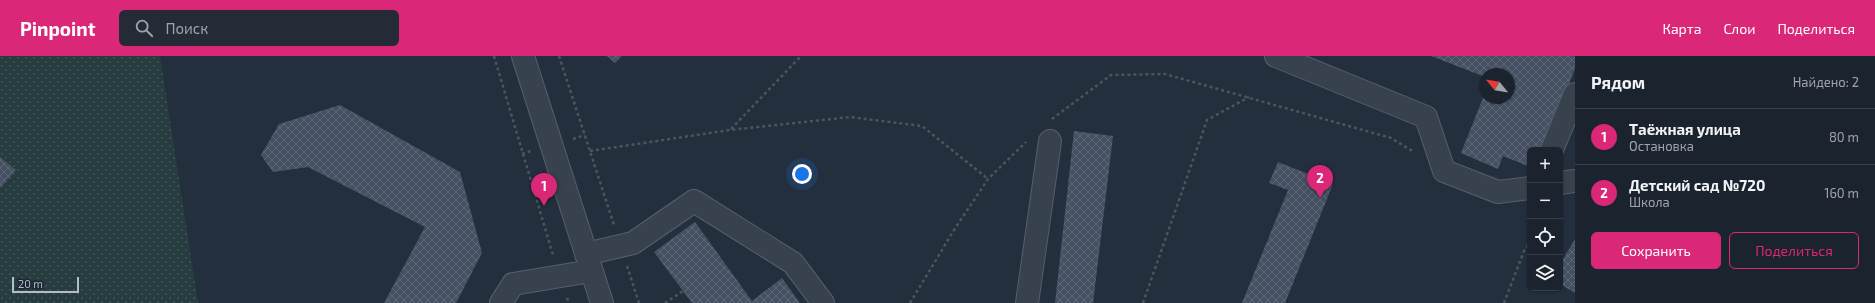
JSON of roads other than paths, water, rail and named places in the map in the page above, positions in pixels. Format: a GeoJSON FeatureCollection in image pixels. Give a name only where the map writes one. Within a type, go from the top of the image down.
{"type":"FeatureCollection","features":[{"type":"Feature","properties":{"kind":"street"},"geometry":{"type":"LineString","coordinates":[[1276,56],[1426,117],[1444,171],[1498,192],[1527,188]]}},
{"type":"Feature","properties":{"kind":"street"},"geometry":{"type":"LineString","coordinates":[[524,57],[602,303]]}},
{"type":"Feature","properties":{"kind":"street"},"geometry":{"type":"LineString","coordinates":[[1553,147],[1575,94]]}},
{"type":"Feature","properties":{"kind":"street"},"geometry":{"type":"LineString","coordinates":[[1027,303],[1050,131]]}},
{"type":"Feature","properties":{"kind":"street"},"geometry":{"type":"LineString","coordinates":[[1563,183],[1575,181]]}},
{"type":"Feature","properties":{"kind":"street"},"geometry":{"type":"LineString","coordinates":[[501,303],[513,284],[560,276],[620,246],[633,243],[694,201],[793,263],[823,303]]}},
{"type":"Feature","properties":{"kind":"place","name":"Детский сад №720"},"geometry":{"type":"Point","coordinates":[1320,198]}},
{"type":"Feature","properties":{"kind":"place","name":"Таёжная улица"},"geometry":{"type":"Point","coordinates":[544,206]}}]}
